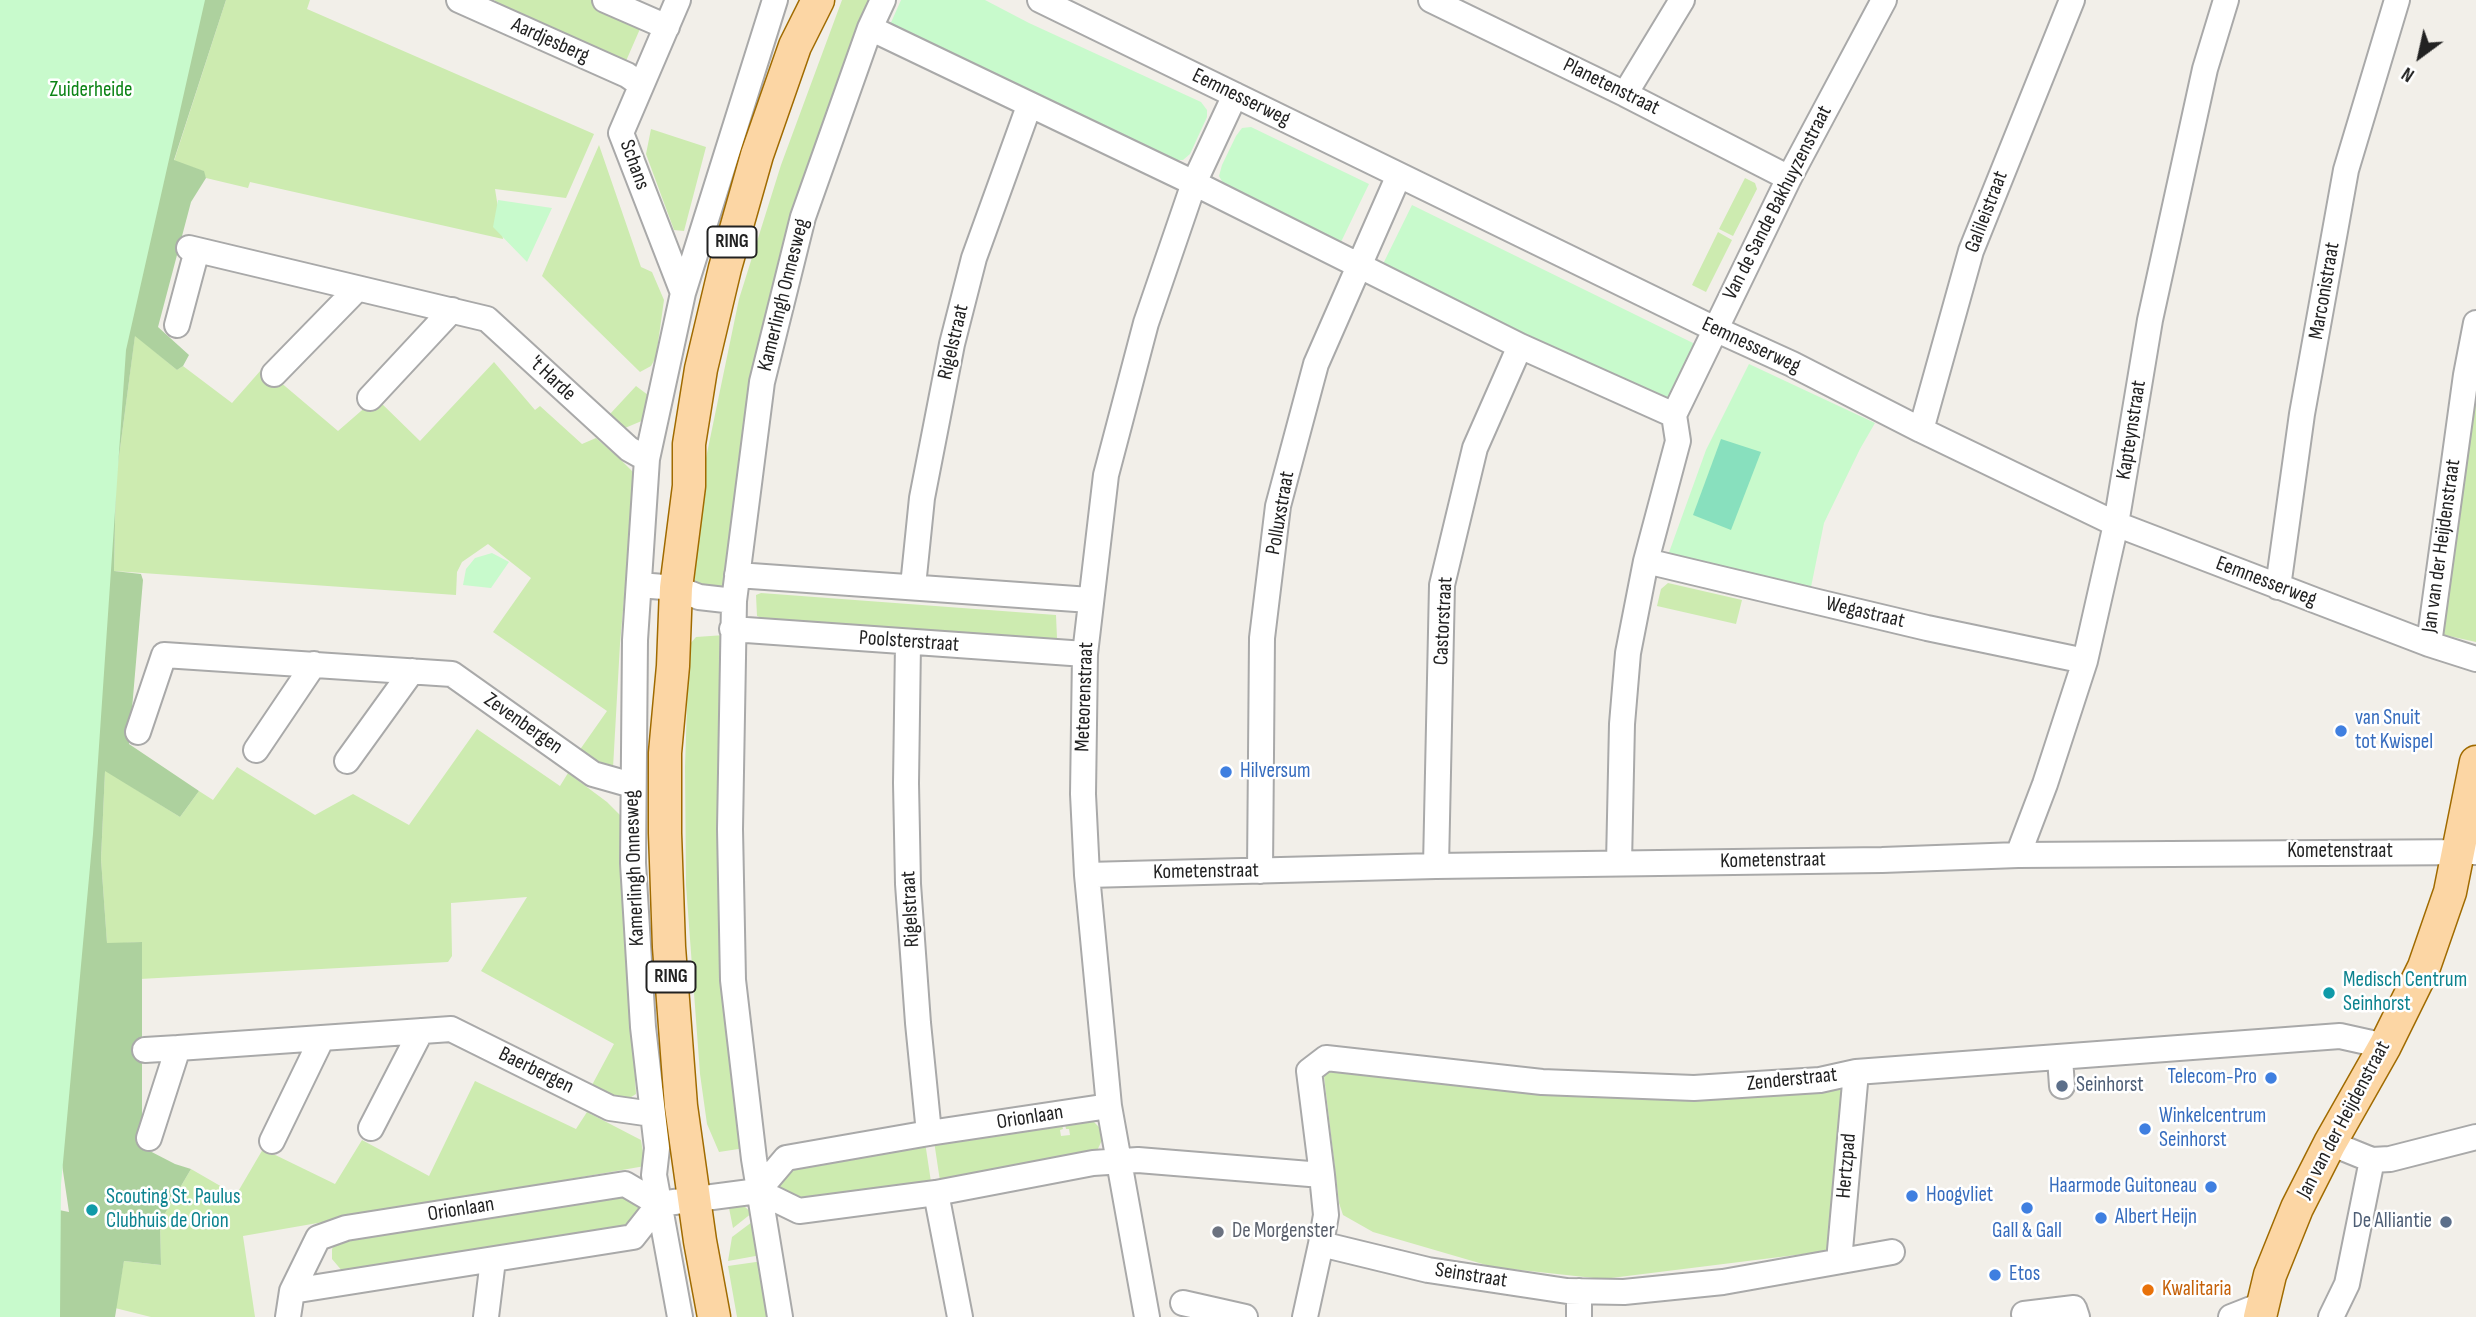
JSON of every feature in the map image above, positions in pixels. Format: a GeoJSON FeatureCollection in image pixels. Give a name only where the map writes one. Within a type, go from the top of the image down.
{"type":"FeatureCollection","features":[{"type":"Feature","properties":{"kind":"main road","name":"Kamerlingh Onnesweg"},"geometry":{"type":"LineString","coordinates":[[796,46],[804,0]]}},
{"type":"Feature","properties":{"kind":"main road","name":"Kamerlingh Onnesweg"},"geometry":{"type":"LineString","coordinates":[[714,1317],[681,1107],[668,947],[665,753],[656,664],[658,587],[675,484],[689,444],[701,369],[725,268],[757,155],[796,46],[818,0]]}},
{"type":"Feature","properties":{"kind":"main road","name":"Jan van der Heijdenstraat"},"geometry":{"type":"LineString","coordinates":[[2262,1311],[2270,1275],[2297,1208],[2385,1046],[2424,967],[2450,892],[2468,852],[2476,762]]}},
{"type":"Feature","properties":{"kind":"street","name":"Aardjesberg"},"geometry":{"type":"LineString","coordinates":[[458,0],[627,75],[640,84]]}},
{"type":"Feature","properties":{"kind":"street"},"geometry":{"type":"LineString","coordinates":[[606,0],[667,27]]}},
{"type":"Feature","properties":{"kind":"street","name":"Schans"},"geometry":{"type":"LineString","coordinates":[[678,0],[621,133],[683,293]]}},
{"type":"Feature","properties":{"kind":"street","name":"Kamerlingh Onnesweg"},"geometry":{"type":"LineString","coordinates":[[680,1317],[654,1175],[657,1148],[636,939],[632,785],[635,639],[658,587],[648,460],[683,293],[775,0]]}},
{"type":"Feature","properties":{"kind":"street","name":"Kamerlingh Onnesweg"},"geometry":{"type":"LineString","coordinates":[[780,1317],[758,1191],[733,980],[730,829],[734,601],[762,382],[768,356],[803,217],[870,29],[883,0]]}},
{"type":"Feature","properties":{"kind":"street","name":"Eemnesserweg"},"geometry":{"type":"LineString","coordinates":[[1040,0],[2116,524],[2429,644],[2476,659]]}},
{"type":"Feature","properties":{"kind":"street","name":"Planetenstraat"},"geometry":{"type":"LineString","coordinates":[[1431,0],[1471,8],[1625,94],[1789,178]]}},
{"type":"Feature","properties":{"kind":"street"},"geometry":{"type":"LineString","coordinates":[[1625,94],[1682,0]]}},
{"type":"Feature","properties":{"kind":"street","name":"Van de Sande Bakhuyzenstraat"},"geometry":{"type":"LineString","coordinates":[[1619,863],[1623,712],[1628,653],[1646,561],[1678,441],[1674,415],[1789,178],[1884,0]]}},
{"type":"Feature","properties":{"kind":"street","name":"Galileistraat"},"geometry":{"type":"LineString","coordinates":[[1921,430],[1971,251],[2072,0]]}},
{"type":"Feature","properties":{"kind":"street","name":"Kapteynstraat"},"geometry":{"type":"LineString","coordinates":[[2018,855],[2045,784],[2085,661],[2116,524],[2150,320],[2205,69],[2226,0]]}},
{"type":"Feature","properties":{"kind":"street","name":"Marconistraat"},"geometry":{"type":"LineString","coordinates":[[2278,587],[2302,414],[2346,170],[2397,0]]}},
{"type":"Feature","properties":{"kind":"street"},"geometry":{"type":"LineString","coordinates":[[870,29],[1194,183],[1520,346],[1674,415]]}},
{"type":"Feature","properties":{"kind":"street","name":"Meteorenstraat"},"geometry":{"type":"LineString","coordinates":[[1147,1317],[1109,1106],[1087,875],[1083,794],[1086,654],[1106,475],[1146,323],[1194,183],[1235,95]]}},
{"type":"Feature","properties":{"kind":"street","name":"Rigelstraat"},"geometry":{"type":"LineString","coordinates":[[913,586],[922,499],[952,344],[974,258],[1029,106]]}},
{"type":"Feature","properties":{"kind":"street","name":"Polluxstraat"},"geometry":{"type":"LineString","coordinates":[[1260,871],[1262,638],[1278,506],[1316,364],[1399,175]]}},
{"type":"Feature","properties":{"kind":"street","name":"'t Harde"},"geometry":{"type":"LineString","coordinates":[[177,325],[193,249],[487,318],[629,449],[648,460]]}},
{"type":"Feature","properties":{"kind":"street"},"geometry":{"type":"LineString","coordinates":[[274,374],[357,289]]}},
{"type":"Feature","properties":{"kind":"street"},"geometry":{"type":"LineString","coordinates":[[370,398],[452,310]]}},
{"type":"Feature","properties":{"kind":"street","name":"Jan van der Heijdenstraat"},"geometry":{"type":"LineString","coordinates":[[2429,644],[2466,375],[2476,323]]}},
{"type":"Feature","properties":{"kind":"street","name":"Castorstraat"},"geometry":{"type":"LineString","coordinates":[[1436,866],[1442,585],[1475,448],[1520,346]]}},
{"type":"Feature","properties":{"kind":"street","name":"Wegastraat"},"geometry":{"type":"LineString","coordinates":[[1646,561],[1927,628],[2085,661]]}},
{"type":"Feature","properties":{"kind":"street"},"geometry":{"type":"LineString","coordinates":[[737,575],[1090,600]]}},
{"type":"Feature","properties":{"kind":"street"},"geometry":{"type":"LineString","coordinates":[[658,587],[699,597],[734,601]]}},
{"type":"Feature","properties":{"kind":"street","name":"Poolsterstraat"},"geometry":{"type":"LineString","coordinates":[[732,629],[1086,654]]}},
{"type":"Feature","properties":{"kind":"street","name":"Rigelstraat"},"geometry":{"type":"LineString","coordinates":[[908,643],[908,884],[929,1133]]}},
{"type":"Feature","properties":{"kind":"street","name":"Zevenbergen"},"geometry":{"type":"LineString","coordinates":[[138,732],[164,654],[452,674],[593,774],[632,785]]}},
{"type":"Feature","properties":{"kind":"street"},"geometry":{"type":"LineString","coordinates":[[256,750],[314,664]]}},
{"type":"Feature","properties":{"kind":"street"},"geometry":{"type":"LineString","coordinates":[[347,761],[412,671]]}},
{"type":"Feature","properties":{"kind":"street","name":"Kometenstraat"},"geometry":{"type":"LineString","coordinates":[[1087,875],[2018,855],[2468,852]]}},
{"type":"Feature","properties":{"kind":"street","name":"Baerbergen"},"geometry":{"type":"LineString","coordinates":[[145,1050],[451,1029],[610,1108],[652,1114]]}},
{"type":"Feature","properties":{"kind":"street"},"geometry":{"type":"LineString","coordinates":[[371,1128],[421,1031]]}},
{"type":"Feature","properties":{"kind":"street","name":"Zenderstraat"},"geometry":{"type":"LineString","coordinates":[[1322,1175],[1309,1071],[1326,1058],[1542,1082],[1694,1088],[1819,1080],[1856,1072],[2340,1036],[2385,1046]]}},
{"type":"Feature","properties":{"kind":"street"},"geometry":{"type":"LineString","coordinates":[[272,1141],[322,1038]]}},
{"type":"Feature","properties":{"kind":"street"},"geometry":{"type":"LineString","coordinates":[[149,1138],[178,1048]]}},
{"type":"Feature","properties":{"kind":"street"},"geometry":{"type":"LineString","coordinates":[[2060,1058],[2062,1086]]}},
{"type":"Feature","properties":{"kind":"street","name":"Hertzpad"},"geometry":{"type":"LineString","coordinates":[[1839,1261],[1856,1072]]}},
{"type":"Feature","properties":{"kind":"street","name":"Orionlaan"},"geometry":{"type":"LineString","coordinates":[[758,1191],[786,1158],[1109,1106]]}},
{"type":"Feature","properties":{"kind":"street"},"geometry":{"type":"LineString","coordinates":[[2330,1143],[2372,1160],[2390,1160],[2476,1137]]}},
{"type":"Feature","properties":{"kind":"street"},"geometry":{"type":"LineString","coordinates":[[292,1291],[633,1237],[659,1204],[758,1191],[799,1211],[936,1193],[1093,1163],[1138,1160],[1322,1175],[1326,1215],[1305,1317]]}},
{"type":"Feature","properties":{"kind":"street"},"geometry":{"type":"LineString","coordinates":[[2330,1317],[2347,1284],[2372,1160]]}},
{"type":"Feature","properties":{"kind":"street","name":"Orionlaan"},"geometry":{"type":"LineString","coordinates":[[288,1317],[292,1291],[318,1238],[346,1228],[625,1184],[659,1204]]}},
{"type":"Feature","properties":{"kind":"street"},"geometry":{"type":"LineString","coordinates":[[936,1193],[960,1317]]}},
{"type":"Feature","properties":{"kind":"street","name":"Seinstraat"},"geometry":{"type":"LineString","coordinates":[[1321,1244],[1428,1270],[1579,1291],[1624,1292],[1723,1282],[1892,1252]]}},
{"type":"Feature","properties":{"kind":"street"},"geometry":{"type":"LineString","coordinates":[[486,1317],[493,1260]]}},
{"type":"Feature","properties":{"kind":"street"},"geometry":{"type":"LineString","coordinates":[[1579,1291],[1579,1317]]}},
{"type":"Feature","properties":{"kind":"street"},"geometry":{"type":"LineString","coordinates":[[1183,1303],[1245,1317]]}},
{"type":"Feature","properties":{"kind":"street"},"geometry":{"type":"LineString","coordinates":[[2025,1317],[2024,1314],[2074,1308],[2077,1317]]}},
{"type":"Feature","properties":{"kind":"street"},"geometry":{"type":"LineString","coordinates":[[2231,1317],[2262,1311]]}},
{"type":"Feature","properties":{"kind":"green space","name":"Zuiderheide"},"geometry":{"type":"Polygon","coordinates":[[[0,0],[226,0],[174,160],[204,171],[206,178],[191,202],[158,327],[189,355],[183,366],[177,370],[135,336],[116,479],[114,571],[141,574],[143,580],[129,744],[199,791],[180,817],[105,771],[101,859],[107,943],[142,942],[142,1147],[191,1169],[160,1222],[161,1265],[124,1261],[115,1317],[0,1317],[0,1165],[44,1207],[69,1212],[60,1151],[0,0]]]}},
{"type":"Feature","properties":{"kind":"green space","name":"Zuiderheide"},"geometry":{"type":"Polygon","coordinates":[[[0,0],[205,0],[126,350],[93,834],[61,1184],[60,1317],[0,1317],[0,0]]]}},
{"type":"Feature","properties":{"kind":"green space"},"geometry":{"type":"Polygon","coordinates":[[[226,0],[310,0],[307,9],[594,134],[566,198],[495,189],[503,239],[250,182],[248,188],[206,178],[203,171],[174,161],[226,0]]]}},
{"type":"Feature","properties":{"kind":"green space"},"geometry":{"type":"Polygon","coordinates":[[[592,0],[643,22],[626,61],[494,2],[592,0]]]}},
{"type":"Feature","properties":{"kind":"green space"},"geometry":{"type":"Polygon","coordinates":[[[842,0],[874,0],[773,291],[760,338],[726,589],[694,585],[706,458],[739,299],[781,165],[842,0]]]}},
{"type":"Feature","properties":{"kind":"green space"},"geometry":{"type":"Polygon","coordinates":[[[901,0],[985,0],[1201,102],[1207,110],[1207,117],[1190,154],[1183,160],[1174,160],[889,27],[901,0]]]}},
{"type":"Feature","properties":{"kind":"green space"},"geometry":{"type":"Polygon","coordinates":[[[1251,127],[1369,184],[1340,244],[1224,185],[1219,176],[1222,165],[1242,128],[1251,127]]]}},
{"type":"Feature","properties":{"kind":"green space"},"geometry":{"type":"Polygon","coordinates":[[[651,129],[706,147],[684,231],[674,230],[646,154],[651,129]]]}},
{"type":"Feature","properties":{"kind":"green space"},"geometry":{"type":"Polygon","coordinates":[[[599,145],[641,267],[652,272],[664,300],[656,357],[651,366],[640,372],[542,276],[599,145]]]}},
{"type":"Feature","properties":{"kind":"green space"},"geometry":{"type":"Polygon","coordinates":[[[1745,178],[1755,183],[1757,189],[1733,236],[1719,229],[1745,178]]]}},
{"type":"Feature","properties":{"kind":"green space"},"geometry":{"type":"Polygon","coordinates":[[[498,200],[552,208],[527,262],[493,227],[498,200]]]}},
{"type":"Feature","properties":{"kind":"green space"},"geometry":{"type":"Polygon","coordinates":[[[1412,205],[1693,343],[1694,353],[1675,392],[1666,400],[1385,271],[1383,264],[1412,205]]]}},
{"type":"Feature","properties":{"kind":"green space"},"geometry":{"type":"Polygon","coordinates":[[[1718,232],[1732,240],[1706,292],[1692,285],[1718,232]]]}},
{"type":"Feature","properties":{"kind":"green space"},"geometry":{"type":"Polygon","coordinates":[[[135,335],[177,370],[183,366],[232,403],[261,370],[266,370],[338,431],[376,398],[420,441],[494,362],[535,410],[540,406],[582,444],[596,438],[620,459],[635,474],[620,644],[613,768],[604,768],[579,751],[607,711],[493,632],[531,578],[488,544],[462,562],[457,572],[456,595],[114,571],[116,479],[135,335]]]}},
{"type":"Feature","properties":{"kind":"green space"},"geometry":{"type":"Polygon","coordinates":[[[1749,364],[1875,423],[1824,523],[1810,592],[1667,558],[1706,450],[1749,364]]]}},
{"type":"Feature","properties":{"kind":"green space"},"geometry":{"type":"Polygon","coordinates":[[[2476,378],[2476,642],[2440,634],[2476,378]]]}},
{"type":"Feature","properties":{"kind":"green space"},"geometry":{"type":"Polygon","coordinates":[[[636,386],[648,395],[644,420],[625,428],[610,414],[636,386]]]}},
{"type":"Feature","properties":{"kind":"green space"},"geometry":{"type":"Polygon","coordinates":[[[1721,439],[1761,452],[1731,530],[1693,515],[1721,439]]]}},
{"type":"Feature","properties":{"kind":"green space"},"geometry":{"type":"Polygon","coordinates":[[[492,553],[509,562],[491,588],[463,585],[466,569],[475,558],[492,553]]]}},
{"type":"Feature","properties":{"kind":"green space"},"geometry":{"type":"Polygon","coordinates":[[[1668,583],[1742,600],[1736,624],[1657,606],[1661,589],[1668,583]]]}},
{"type":"Feature","properties":{"kind":"green space"},"geometry":{"type":"Polygon","coordinates":[[[761,593],[1056,615],[1057,638],[1054,642],[762,618],[757,616],[756,595],[761,593]]]}},
{"type":"Feature","properties":{"kind":"green space"},"geometry":{"type":"Polygon","coordinates":[[[725,635],[745,1148],[719,1152],[707,1124],[700,1074],[686,885],[685,767],[689,645],[696,637],[725,635]]]}},
{"type":"Feature","properties":{"kind":"green space"},"geometry":{"type":"Polygon","coordinates":[[[477,729],[560,786],[568,773],[620,815],[636,1094],[628,1099],[620,1100],[592,1085],[614,1044],[481,971],[527,897],[451,903],[452,956],[448,962],[140,979],[141,942],[107,944],[101,859],[105,770],[180,817],[199,791],[213,800],[237,767],[315,815],[353,794],[409,825],[477,729]]]}},
{"type":"Feature","properties":{"kind":"green space"},"geometry":{"type":"Polygon","coordinates":[[[1323,1068],[1526,1084],[1551,1096],[1842,1090],[1828,1251],[1603,1279],[1493,1267],[1373,1232],[1343,1215],[1339,1203],[1323,1068]]]}},
{"type":"Feature","properties":{"kind":"green space"},"geometry":{"type":"Polygon","coordinates":[[[475,1081],[576,1129],[587,1112],[641,1140],[645,1166],[243,1236],[255,1317],[151,1317],[115,1308],[124,1261],[161,1265],[160,1222],[191,1169],[236,1195],[263,1149],[335,1184],[362,1140],[429,1176],[475,1081]]]}},
{"type":"Feature","properties":{"kind":"green space"},"geometry":{"type":"Polygon","coordinates":[[[1061,1120],[1061,1136],[1070,1135],[1064,1120],[1094,1122],[1100,1128],[1102,1140],[1096,1153],[940,1181],[934,1141],[1061,1120]]]}},
{"type":"Feature","properties":{"kind":"green space"},"geometry":{"type":"Polygon","coordinates":[[[925,1142],[931,1182],[799,1203],[778,1189],[782,1171],[925,1142]]]}},
{"type":"Feature","properties":{"kind":"green space"},"geometry":{"type":"Polygon","coordinates":[[[624,1191],[644,1203],[629,1231],[343,1272],[332,1259],[332,1249],[338,1240],[624,1191]]]}},
{"type":"Feature","properties":{"kind":"green space"},"geometry":{"type":"Polygon","coordinates":[[[734,1205],[745,1207],[752,1213],[733,1228],[729,1208],[734,1205]]]}},
{"type":"Feature","properties":{"kind":"green space"},"geometry":{"type":"Polygon","coordinates":[[[752,1222],[761,1255],[728,1261],[732,1237],[752,1222]]]}},
{"type":"Feature","properties":{"kind":"green space"},"geometry":{"type":"Polygon","coordinates":[[[763,1261],[772,1317],[737,1317],[728,1266],[763,1261]]]}},
{"type":"Feature","properties":{"kind":"place","name":"van Snuit tot Kwispel"},"geometry":{"type":"Point","coordinates":[2341,731]}},
{"type":"Feature","properties":{"kind":"place","name":"Hilversum"},"geometry":{"type":"Point","coordinates":[1226,772]}},
{"type":"Feature","properties":{"kind":"place","name":"Medisch Centrum Seinhorst"},"geometry":{"type":"Point","coordinates":[2329,993]}},
{"type":"Feature","properties":{"kind":"place","name":"Telecom-Pro"},"geometry":{"type":"Point","coordinates":[2271,1078]}},
{"type":"Feature","properties":{"kind":"place","name":"Seinhorst"},"geometry":{"type":"Point","coordinates":[2062,1086]}},
{"type":"Feature","properties":{"kind":"place","name":"Winkelcentrum Seinhorst"},"geometry":{"type":"Point","coordinates":[2145,1129]}},
{"type":"Feature","properties":{"kind":"place","name":"Haarmode Guitoneau"},"geometry":{"type":"Point","coordinates":[2211,1187]}},
{"type":"Feature","properties":{"kind":"place","name":"Hoogvliet"},"geometry":{"type":"Point","coordinates":[1912,1196]}},
{"type":"Feature","properties":{"kind":"place","name":"Gall & Gall"},"geometry":{"type":"Point","coordinates":[2027,1208]}},
{"type":"Feature","properties":{"kind":"place","name":"Scouting St. Paulus Clubhuis de Orion"},"geometry":{"type":"Point","coordinates":[92,1210]}},
{"type":"Feature","properties":{"kind":"place","name":"Albert Heijn"},"geometry":{"type":"Point","coordinates":[2101,1218]}},
{"type":"Feature","properties":{"kind":"place","name":"De Alliantie"},"geometry":{"type":"Point","coordinates":[2446,1222]}},
{"type":"Feature","properties":{"kind":"place","name":"De Morgenster"},"geometry":{"type":"Point","coordinates":[1218,1232]}},
{"type":"Feature","properties":{"kind":"place","name":"Etos"},"geometry":{"type":"Point","coordinates":[1995,1275]}},
{"type":"Feature","properties":{"kind":"place","name":"Kwalitaria"},"geometry":{"type":"Point","coordinates":[2148,1290]}}]}
